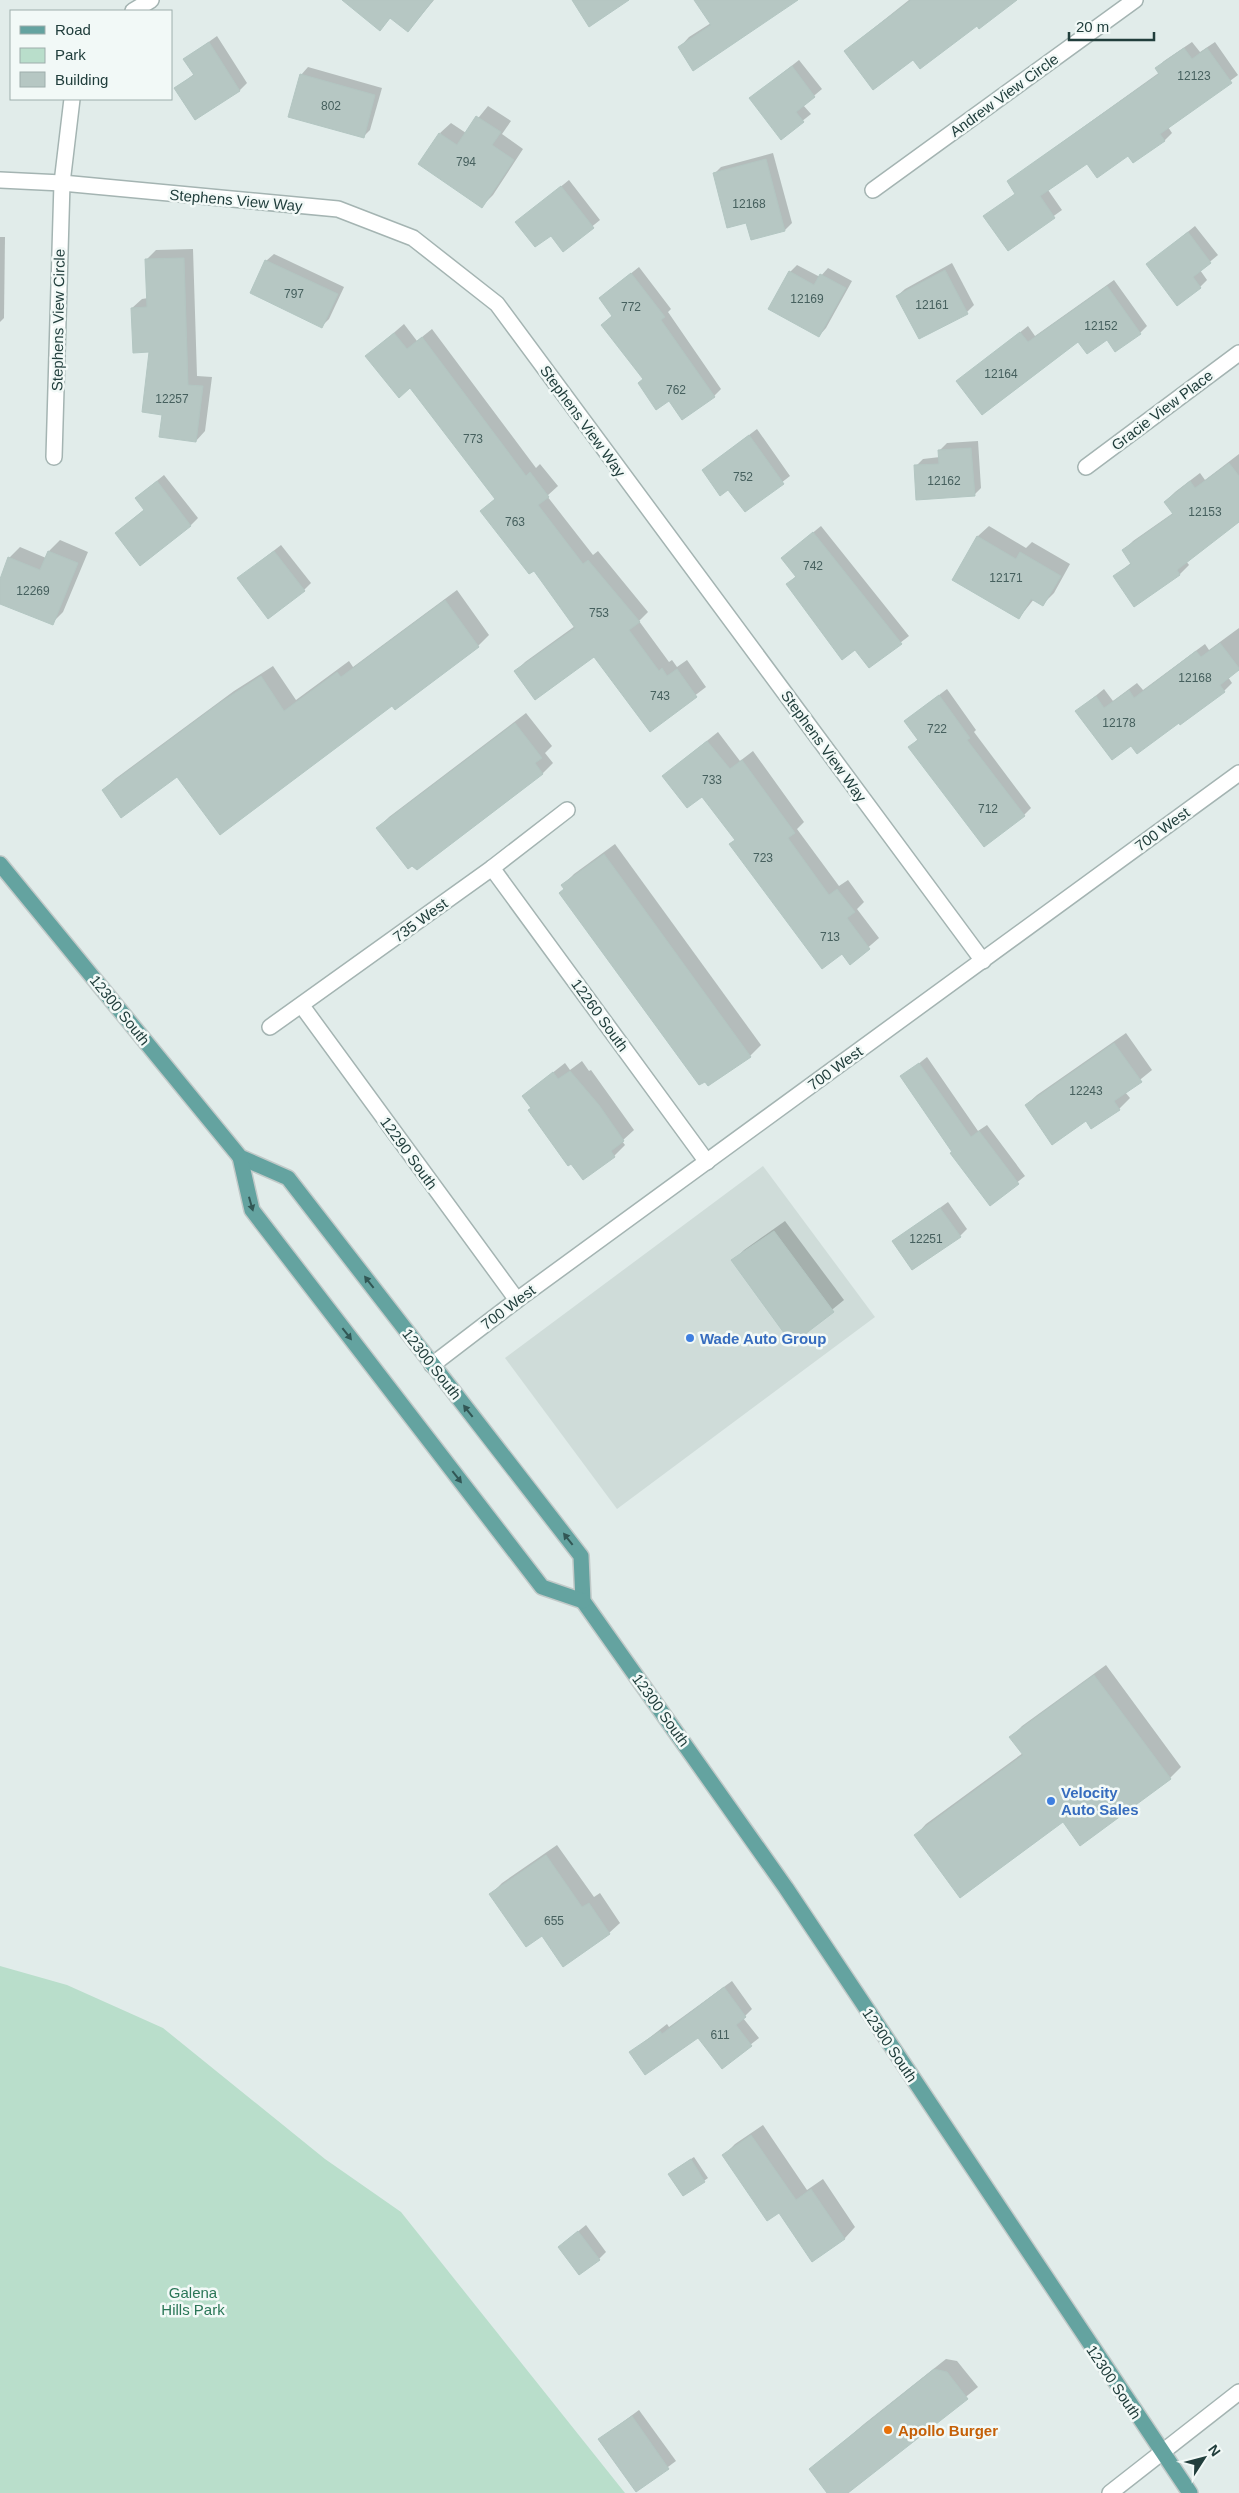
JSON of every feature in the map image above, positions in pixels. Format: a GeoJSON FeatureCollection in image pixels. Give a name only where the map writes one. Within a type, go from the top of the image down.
{"type":"FeatureCollection","features":[{"type":"Feature","properties":{"kind":"main road","name":"12300 South"},"geometry":{"type":"LineString","coordinates":[[0,864],[240,1157],[252,1210],[542,1587],[583,1601]]}},
{"type":"Feature","properties":{"kind":"main road","name":"12300 South"},"geometry":{"type":"LineString","coordinates":[[240,1157],[288,1178],[581,1556],[583,1601],[786,1888],[1190,2493]]}},
{"type":"Feature","properties":{"kind":"street"},"geometry":{"type":"LineString","coordinates":[[136,10],[151,0]]}},
{"type":"Feature","properties":{"kind":"street","name":"Andrew View Circle"},"geometry":{"type":"LineString","coordinates":[[873,190],[1135,0]]}},
{"type":"Feature","properties":{"kind":"street","name":"Stephens View Circle"},"geometry":{"type":"LineString","coordinates":[[54,457],[62,183],[72,100]]}},
{"type":"Feature","properties":{"kind":"street","name":"Stephens View Way"},"geometry":{"type":"LineString","coordinates":[[0,180],[62,183],[338,209],[413,238],[497,304],[983,961]]}},
{"type":"Feature","properties":{"kind":"street","name":"Gracie View Place"},"geometry":{"type":"LineString","coordinates":[[1086,467],[1239,353]]}},
{"type":"Feature","properties":{"kind":"street","name":"700 West"},"geometry":{"type":"LineString","coordinates":[[432,1364],[516,1300],[1239,773]]}},
{"type":"Feature","properties":{"kind":"street","name":"735 West"},"geometry":{"type":"LineString","coordinates":[[270,1027],[302,1006],[492,868],[567,810]]}},
{"type":"Feature","properties":{"kind":"street","name":"12260 South"},"geometry":{"type":"LineString","coordinates":[[492,868],[707,1162]]}},
{"type":"Feature","properties":{"kind":"street","name":"12290 South"},"geometry":{"type":"LineString","coordinates":[[302,1006],[516,1300]]}},
{"type":"Feature","properties":{"kind":"street"},"geometry":{"type":"LineString","coordinates":[[1110,2493],[1239,2392]]}},
{"type":"Feature","properties":{"kind":"shaded area","name":"Wade Auto Group"},"geometry":{"type":"Polygon","coordinates":[[[763,1166],[875,1317],[617,1509],[505,1358],[763,1166]]]}},
{"type":"Feature","properties":{"kind":"green space","name":"Galena Hills Park"},"geometry":{"type":"Polygon","coordinates":[[[0,1966],[67,1985],[163,2028],[325,2159],[401,2212],[625,2493],[0,2493],[0,1966]]]}},
{"type":"Feature","properties":{"kind":"building"},"geometry":{"type":"Polygon","coordinates":[[[342,0],[433,0],[408,32],[390,18],[380,31],[342,0]]]}},
{"type":"Feature","properties":{"kind":"building"},"geometry":{"type":"Polygon","coordinates":[[[572,0],[629,0],[589,27],[572,0]]]}},
{"type":"Feature","properties":{"kind":"building"},"geometry":{"type":"Polygon","coordinates":[[[694,0],[798,0],[693,71],[678,47],[711,25],[694,0]]]}},
{"type":"Feature","properties":{"kind":"building"},"geometry":{"type":"Polygon","coordinates":[[[911,0],[1017,0],[979,29],[977,26],[920,69],[913,60],[873,90],[844,51],[911,0]]]}},
{"type":"Feature","properties":{"kind":"building"},"geometry":{"type":"Polygon","coordinates":[[[209,42],[240,91],[195,120],[174,88],[194,75],[183,59],[209,42]]]}},
{"type":"Feature","properties":{"kind":"building"},"geometry":{"type":"Polygon","coordinates":[[[1184,48],[1192,59],[1207,48],[1232,83],[1160,134],[1165,141],[1133,163],[1128,156],[1097,178],[1087,164],[1040,196],[1055,218],[1008,251],[983,216],[1015,194],[1007,181],[1159,74],[1155,68],[1184,48]]]}},
{"type":"Feature","properties":{"kind":"building"},"geometry":{"type":"Polygon","coordinates":[[[792,66],[815,97],[796,112],[804,122],[781,140],[749,98],[792,66]]]}},
{"type":"Feature","properties":{"kind":"building"},"geometry":{"type":"Polygon","coordinates":[[[300,74],[375,95],[364,138],[288,117],[300,74]]]}},
{"type":"Feature","properties":{"kind":"building"},"geometry":{"type":"Polygon","coordinates":[[[476,116],[501,132],[492,145],[514,160],[482,208],[418,164],[439,133],[457,145],[476,116]]]}},
{"type":"Feature","properties":{"kind":"building"},"geometry":{"type":"Polygon","coordinates":[[[766,159],[785,231],[751,240],[746,223],[727,228],[713,173],[766,159]]]}},
{"type":"Feature","properties":{"kind":"building"},"geometry":{"type":"Polygon","coordinates":[[[561,186],[594,228],[563,252],[551,236],[535,247],[515,222],[561,186]]]}},
{"type":"Feature","properties":{"kind":"building"},"geometry":{"type":"Polygon","coordinates":[[[1188,232],[1211,263],[1193,277],[1201,288],[1177,306],[1146,264],[1188,232]]]}},
{"type":"Feature","properties":{"kind":"building"},"geometry":{"type":"Polygon","coordinates":[[[184,258],[188,385],[203,386],[196,442],[159,437],[162,415],[142,412],[149,352],[133,353],[131,308],[147,307],[145,259],[184,258]]]}},
{"type":"Feature","properties":{"kind":"building"},"geometry":{"type":"Polygon","coordinates":[[[265,260],[338,294],[322,328],[250,293],[265,260]]]}},
{"type":"Feature","properties":{"kind":"building"},"geometry":{"type":"Polygon","coordinates":[[[945,270],[968,314],[919,339],[896,296],[945,270]]]}},
{"type":"Feature","properties":{"kind":"building"},"geometry":{"type":"Polygon","coordinates":[[[789,271],[814,285],[820,274],[846,288],[819,337],[768,309],[789,271]]]}},
{"type":"Feature","properties":{"kind":"building"},"geometry":{"type":"Polygon","coordinates":[[[631,273],[665,317],[661,320],[715,397],[682,420],[669,401],[656,410],[638,383],[643,379],[601,325],[612,316],[599,298],[631,273]]]}},
{"type":"Feature","properties":{"kind":"building"},"geometry":{"type":"Polygon","coordinates":[[[1107,286],[1141,334],[1115,352],[1107,340],[1087,354],[1078,342],[982,415],[956,381],[1020,332],[1028,342],[1107,286]]]}},
{"type":"Feature","properties":{"kind":"building"},"geometry":{"type":"Polygon","coordinates":[[[394,333],[407,349],[422,337],[526,476],[530,472],[549,497],[538,505],[583,564],[588,560],[640,622],[629,630],[659,671],[662,668],[667,676],[677,669],[697,697],[650,732],[594,657],[535,700],[514,671],[575,628],[534,571],[529,574],[480,511],[495,499],[410,388],[399,398],[365,356],[394,333]]]}},
{"type":"Feature","properties":{"kind":"building"},"geometry":{"type":"Polygon","coordinates":[[[749,435],[784,484],[745,512],[728,490],[720,496],[702,470],[749,435]]]}},
{"type":"Feature","properties":{"kind":"building"},"geometry":{"type":"Polygon","coordinates":[[[971,448],[975,496],[916,500],[914,465],[939,464],[938,450],[971,448]]]}},
{"type":"Feature","properties":{"kind":"building"},"geometry":{"type":"Polygon","coordinates":[[[1229,463],[1239,476],[1239,522],[1177,570],[1180,575],[1134,607],[1113,576],[1131,564],[1122,550],[1173,514],[1164,502],[1190,481],[1195,488],[1229,463]]]}},
{"type":"Feature","properties":{"kind":"building"},"geometry":{"type":"Polygon","coordinates":[[[157,481],[191,526],[140,566],[115,533],[144,510],[135,498],[157,481]]]}},
{"type":"Feature","properties":{"kind":"building"},"geometry":{"type":"Polygon","coordinates":[[[813,532],[902,644],[869,668],[855,650],[842,660],[786,584],[796,577],[781,558],[813,532]]]}},
{"type":"Feature","properties":{"kind":"building"},"geometry":{"type":"Polygon","coordinates":[[[977,536],[1016,559],[1020,552],[1061,576],[1043,606],[1031,599],[1019,619],[952,580],[977,536]]]}},
{"type":"Feature","properties":{"kind":"building"},"geometry":{"type":"Polygon","coordinates":[[[48,551],[78,563],[53,625],[0,604],[0,579],[8,557],[40,570],[48,551]]]}},
{"type":"Feature","properties":{"kind":"building"},"geometry":{"type":"Polygon","coordinates":[[[274,551],[305,591],[268,619],[237,578],[274,551]]]}},
{"type":"Feature","properties":{"kind":"building"},"geometry":{"type":"Polygon","coordinates":[[[445,600],[479,647],[395,710],[392,706],[220,835],[177,777],[121,818],[102,790],[221,702],[261,676],[284,711],[337,672],[341,677],[445,600]]]}},
{"type":"Feature","properties":{"kind":"building"},"geometry":{"type":"Polygon","coordinates":[[[1220,643],[1239,668],[1220,685],[1225,692],[1137,754],[1131,746],[1112,760],[1075,711],[1096,696],[1104,708],[1129,690],[1134,698],[1196,651],[1201,657],[1220,643]]]}},
{"type":"Feature","properties":{"kind":"building"},"geometry":{"type":"Polygon","coordinates":[[[939,695],[970,738],[967,740],[1025,816],[984,847],[908,747],[918,740],[904,721],[939,695]]]}},
{"type":"Feature","properties":{"kind":"building"},"geometry":{"type":"Polygon","coordinates":[[[515,723],[542,758],[535,763],[543,774],[417,870],[412,866],[408,869],[376,828],[515,723]]]}},
{"type":"Feature","properties":{"kind":"building"},"geometry":{"type":"Polygon","coordinates":[[[707,741],[730,769],[742,760],[795,833],[788,838],[829,895],[837,889],[855,912],[847,918],[870,949],[850,965],[842,954],[822,969],[729,844],[735,840],[702,797],[687,808],[662,776],[707,741]]]}},
{"type":"Feature","properties":{"kind":"building"},"geometry":{"type":"Polygon","coordinates":[[[604,854],[751,1057],[708,1086],[705,1082],[699,1085],[559,893],[564,889],[561,885],[604,854]]]}},
{"type":"Feature","properties":{"kind":"building"},"geometry":{"type":"Polygon","coordinates":[[[1114,1043],[1142,1082],[1114,1101],[1120,1110],[1091,1129],[1086,1121],[1052,1145],[1025,1105],[1114,1043]]]}},
{"type":"Feature","properties":{"kind":"building"},"geometry":{"type":"Polygon","coordinates":[[[919,1063],[971,1137],[979,1131],[1019,1184],[990,1206],[950,1153],[952,1152],[900,1076],[919,1063]]]}},
{"type":"Feature","properties":{"kind":"building"},"geometry":{"type":"Polygon","coordinates":[[[570,1071],[599,1105],[624,1141],[611,1151],[615,1157],[583,1180],[571,1164],[568,1166],[528,1110],[531,1108],[522,1096],[553,1072],[558,1079],[570,1071]]]}},
{"type":"Feature","properties":{"kind":"building"},"geometry":{"type":"Polygon","coordinates":[[[940,1208],[961,1237],[912,1270],[892,1241],[940,1208]]]}},
{"type":"Feature","properties":{"kind":"building","name":"Wade Auto Group"},"geometry":{"type":"Polygon","coordinates":[[[774,1231],[834,1312],[792,1344],[731,1260],[774,1231]]]}},
{"type":"Feature","properties":{"kind":"building","name":"Velocity Auto Sales"},"geometry":{"type":"Polygon","coordinates":[[[1094,1675],[1171,1779],[1080,1846],[1063,1822],[960,1898],[914,1835],[1023,1755],[1009,1737],[1094,1675]]]}},
{"type":"Feature","properties":{"kind":"building"},"geometry":{"type":"Polygon","coordinates":[[[546,1855],[582,1907],[589,1903],[610,1934],[563,1967],[542,1936],[526,1947],[489,1894],[546,1855]]]}},
{"type":"Feature","properties":{"kind":"building"},"geometry":{"type":"Polygon","coordinates":[[[724,1987],[746,2017],[736,2025],[752,2046],[722,2069],[698,2038],[645,2075],[629,2052],[660,2031],[662,2034],[724,1987]]]}},
{"type":"Feature","properties":{"kind":"building"},"geometry":{"type":"Polygon","coordinates":[[[751,2135],[796,2200],[811,2189],[845,2239],[812,2262],[779,2213],[767,2221],[722,2155],[751,2135]]]}},
{"type":"Feature","properties":{"kind":"building"},"geometry":{"type":"Polygon","coordinates":[[[691,2159],[705,2182],[683,2196],[668,2174],[691,2159]]]}},
{"type":"Feature","properties":{"kind":"building"},"geometry":{"type":"Polygon","coordinates":[[[578,2231],[600,2260],[579,2275],[558,2247],[578,2231]]]}},
{"type":"Feature","properties":{"kind":"building","name":"Apollo Burger"},"geometry":{"type":"Polygon","coordinates":[[[934,2369],[947,2372],[968,2399],[848,2493],[827,2493],[809,2469],[934,2369]]]}},
{"type":"Feature","properties":{"kind":"building"},"geometry":{"type":"Polygon","coordinates":[[[632,2416],[669,2469],[636,2492],[598,2439],[632,2416]]]}},
{"type":"Feature","properties":{"kind":"place","name":"Wade Auto Group"},"geometry":{"type":"Point","coordinates":[690,1338]}},
{"type":"Feature","properties":{"kind":"place","name":"Velocity Auto Sales"},"geometry":{"type":"Point","coordinates":[1051,1801]}},
{"type":"Feature","properties":{"kind":"place","name":"Apollo Burger"},"geometry":{"type":"Point","coordinates":[888,2430]}}]}
